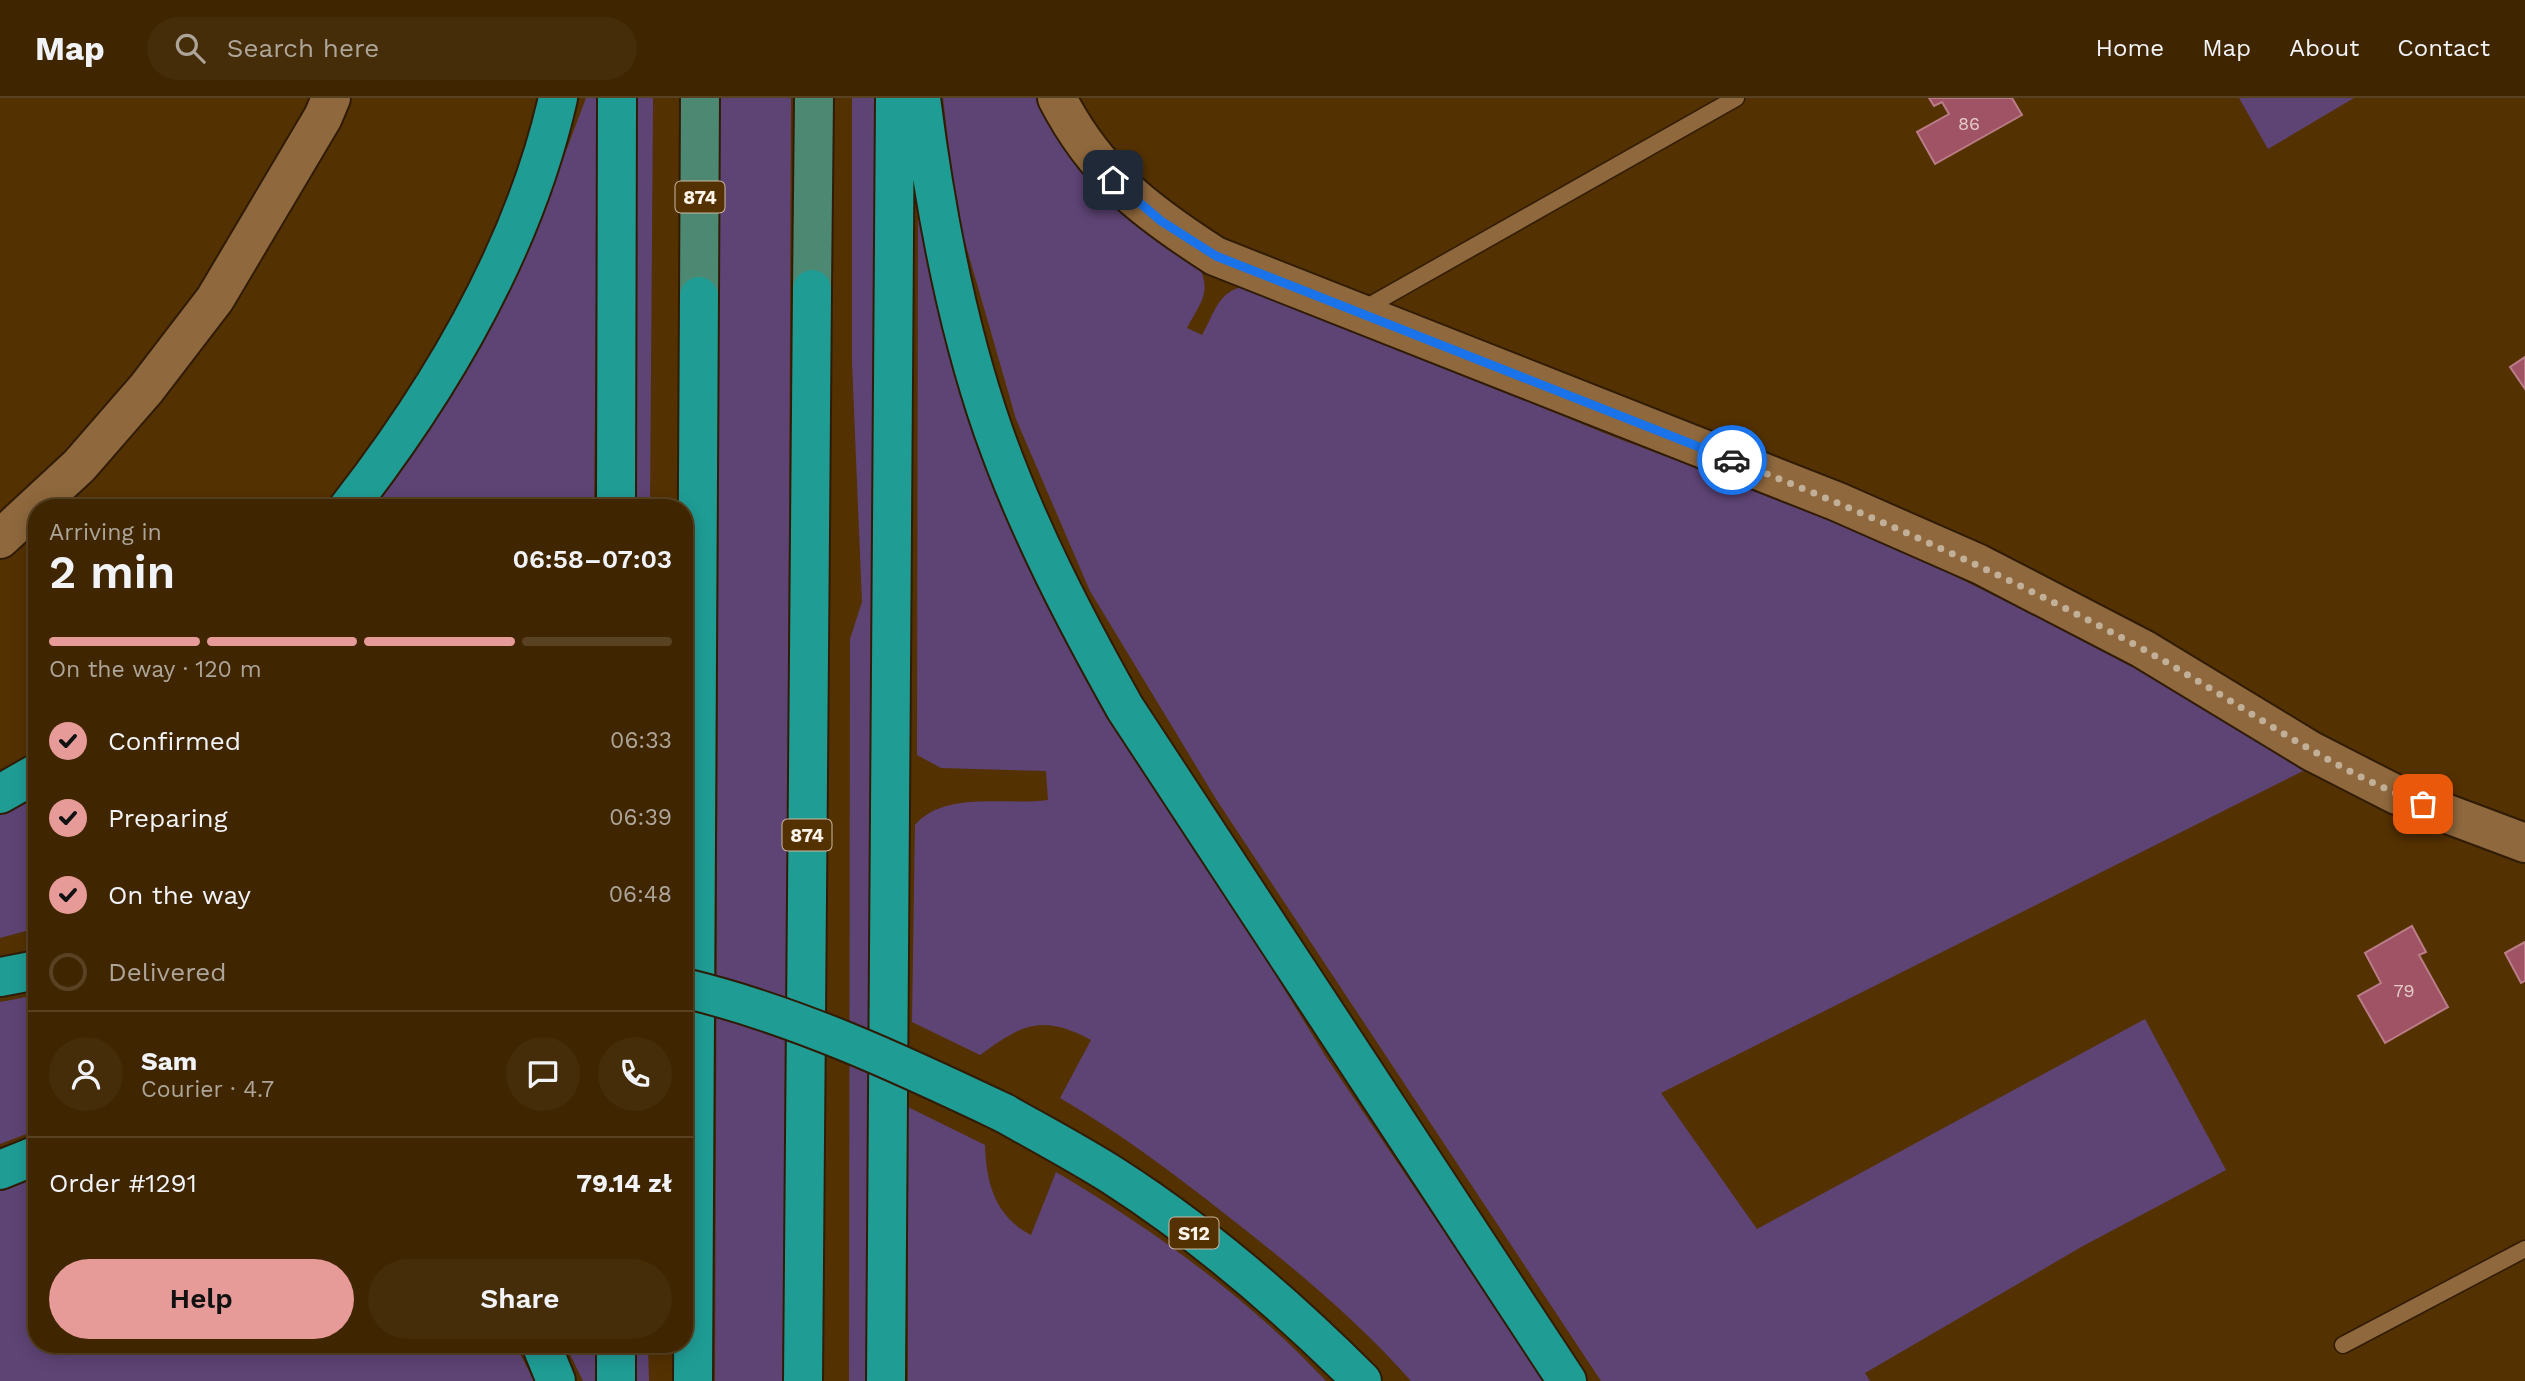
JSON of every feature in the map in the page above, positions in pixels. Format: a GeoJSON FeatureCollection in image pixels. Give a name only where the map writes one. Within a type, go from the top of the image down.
{"type":"FeatureCollection","features":[{"type":"Feature","properties":{"kind":"highway"},"geometry":{"type":"LineString","coordinates":[[355,499],[387,458],[426,398],[487,290],[521,219],[548,139],[558,98]]}},
{"type":"Feature","properties":{"kind":"highway"},"geometry":{"type":"LineString","coordinates":[[616,499],[617,98]]}},
{"type":"Feature","properties":{"kind":"highway"},"geometry":{"type":"LineString","coordinates":[[886,1381],[895,98]]}},
{"type":"Feature","properties":{"kind":"highway"},"geometry":{"type":"LineString","coordinates":[[921,98],[927,148],[961,323],[980,390],[1017,494],[1064,596],[1125,708],[1567,1381]]}},
{"type":"Feature","properties":{"kind":"highway","name":"874"},"geometry":{"type":"LineString","coordinates":[[803,1381],[812,289]]}},
{"type":"Feature","properties":{"kind":"highway","name":"874"},"geometry":{"type":"LineString","coordinates":[[693,1381],[699,296]]}},
{"type":"Feature","properties":{"kind":"highway"},"geometry":{"type":"LineString","coordinates":[[0,794],[28,778]]}},
{"type":"Feature","properties":{"kind":"highway"},"geometry":{"type":"LineString","coordinates":[[0,977],[28,972]]}},
{"type":"Feature","properties":{"kind":"highway","name":"S12"},"geometry":{"type":"LineString","coordinates":[[693,991],[820,1031],[907,1066],[1004,1113],[1115,1177],[1194,1233],[1308,1328],[1362,1381]]}},
{"type":"Feature","properties":{"kind":"highway"},"geometry":{"type":"LineString","coordinates":[[0,1170],[28,1159]]}},
{"type":"Feature","properties":{"kind":"highway"},"geometry":{"type":"LineString","coordinates":[[545,1353],[556,1381]]}},
{"type":"Feature","properties":{"kind":"highway"},"geometry":{"type":"LineString","coordinates":[[616,1353],[617,1381]]}},
{"type":"Feature","properties":{"kind":"main road","name":"874"},"geometry":{"type":"LineString","coordinates":[[699,296],[700,98]]}},
{"type":"Feature","properties":{"kind":"main road","name":"874"},"geometry":{"type":"LineString","coordinates":[[812,289],[814,98]]}},
{"type":"Feature","properties":{"kind":"street"},"geometry":{"type":"LineString","coordinates":[[43,499],[79,466],[146,389],[215,299],[310,141],[331,98]]}},
{"type":"Feature","properties":{"kind":"street"},"geometry":{"type":"LineString","coordinates":[[1057,98],[1075,133],[1124,192],[1161,221],[1216,256],[1838,502],[1979,564],[2143,649],[2311,751],[2385,789],[2525,843]]}},
{"type":"Feature","properties":{"kind":"street"},"geometry":{"type":"LineString","coordinates":[[0,539],[28,513]]}},
{"type":"Feature","properties":{"kind":"lane"},"geometry":{"type":"LineString","coordinates":[[1358,312],[1736,98]]}},
{"type":"Feature","properties":{"kind":"lane"},"geometry":{"type":"LineString","coordinates":[[2343,1345],[2525,1249]]}},
{"type":"Feature","properties":{"kind":"shaded area"},"geometry":{"type":"Polygon","coordinates":[[[586,98],[598,98],[594,499],[379,499],[424,433],[487,331],[536,229],[586,98]]]}},
{"type":"Feature","properties":{"kind":"shaded area"},"geometry":{"type":"Polygon","coordinates":[[[633,98],[653,98],[650,499],[632,499],[633,98]]]}},
{"type":"Feature","properties":{"kind":"shaded area"},"geometry":{"type":"Polygon","coordinates":[[[720,98],[791,98],[785,1381],[715,1381],[720,98]]]}},
{"type":"Feature","properties":{"kind":"shaded area"},"geometry":{"type":"Polygon","coordinates":[[[852,98],[878,98],[868,1381],[849,1381],[850,639],[862,602],[852,362],[852,98]]]}},
{"type":"Feature","properties":{"kind":"shaded area"},"geometry":{"type":"Polygon","coordinates":[[[943,98],[1042,98],[1196,261],[1205,288],[1187,328],[1202,335],[1223,298],[1245,286],[1614,437],[1849,525],[2105,649],[2309,768],[1661,1093],[1757,1229],[2145,1019],[2226,1170],[2083,1246],[1865,1373],[1870,1381],[1601,1381],[1216,799],[1090,591],[1016,419],[956,211],[943,98]]]}},
{"type":"Feature","properties":{"kind":"shaded area"},"geometry":{"type":"Polygon","coordinates":[[[2239,98],[2354,98],[2268,149],[2239,98]]]}},
{"type":"Feature","properties":{"kind":"shaded area"},"geometry":{"type":"Polygon","coordinates":[[[918,214],[951,328],[1103,695],[1326,1057],[1545,1381],[1411,1381],[1345,1314],[1274,1253],[1144,1153],[1060,1098],[1091,1040],[1059,1027],[1033,1026],[1008,1036],[980,1055],[912,1022],[915,825],[928,814],[959,803],[1048,800],[1046,771],[941,768],[917,755],[918,214]]]}},
{"type":"Feature","properties":{"kind":"shaded area"},"geometry":{"type":"Polygon","coordinates":[[[28,798],[28,930],[0,938],[0,813],[28,798]]]}},
{"type":"Feature","properties":{"kind":"shaded area"},"geometry":{"type":"Polygon","coordinates":[[[28,997],[28,1133],[0,1144],[0,1002],[28,997]]]}},
{"type":"Feature","properties":{"kind":"shaded area"},"geometry":{"type":"Polygon","coordinates":[[[908,1107],[985,1145],[988,1173],[995,1198],[1009,1219],[1019,1228],[1031,1235],[1056,1172],[1129,1217],[1198,1267],[1265,1321],[1326,1381],[908,1381],[908,1107]]]}},
{"type":"Feature","properties":{"kind":"shaded area"},"geometry":{"type":"Polygon","coordinates":[[[28,1179],[28,1353],[520,1353],[534,1381],[0,1381],[0,1190],[28,1179]]]}},
{"type":"Feature","properties":{"kind":"shaded area"},"geometry":{"type":"Polygon","coordinates":[[[569,1353],[597,1353],[597,1381],[583,1381],[569,1353]]]}},
{"type":"Feature","properties":{"kind":"shaded area"},"geometry":{"type":"Polygon","coordinates":[[[630,1353],[648,1353],[649,1381],[630,1381],[630,1353]]]}},
{"type":"Feature","properties":{"kind":"building"},"geometry":{"type":"Polygon","coordinates":[[[1929,98],[2012,98],[2022,115],[1935,164],[1917,132],[1949,114],[1942,102],[1934,106],[1929,98]]]}},
{"type":"Feature","properties":{"kind":"building"},"geometry":{"type":"Polygon","coordinates":[[[2525,357],[2525,389],[2510,367],[2525,357]]]}},
{"type":"Feature","properties":{"kind":"building"},"geometry":{"type":"Polygon","coordinates":[[[2412,926],[2426,952],[2419,955],[2448,1007],[2385,1043],[2358,996],[2381,983],[2365,953],[2412,926]]]}},
{"type":"Feature","properties":{"kind":"building"},"geometry":{"type":"Polygon","coordinates":[[[2525,942],[2525,981],[2521,983],[2505,953],[2525,942]]]}},
{"type":"Feature","properties":{"kind":"way so far"},"geometry":{"type":"LineString","coordinates":[[1732,460],[1838,502],[1979,564],[2143,649],[2311,751],[2397,795],[2423,804]]}},
{"type":"Feature","properties":{"kind":"route"},"geometry":{"type":"LineString","coordinates":[[1113,180],[1161,221],[1216,256],[1732,460]]}}]}
